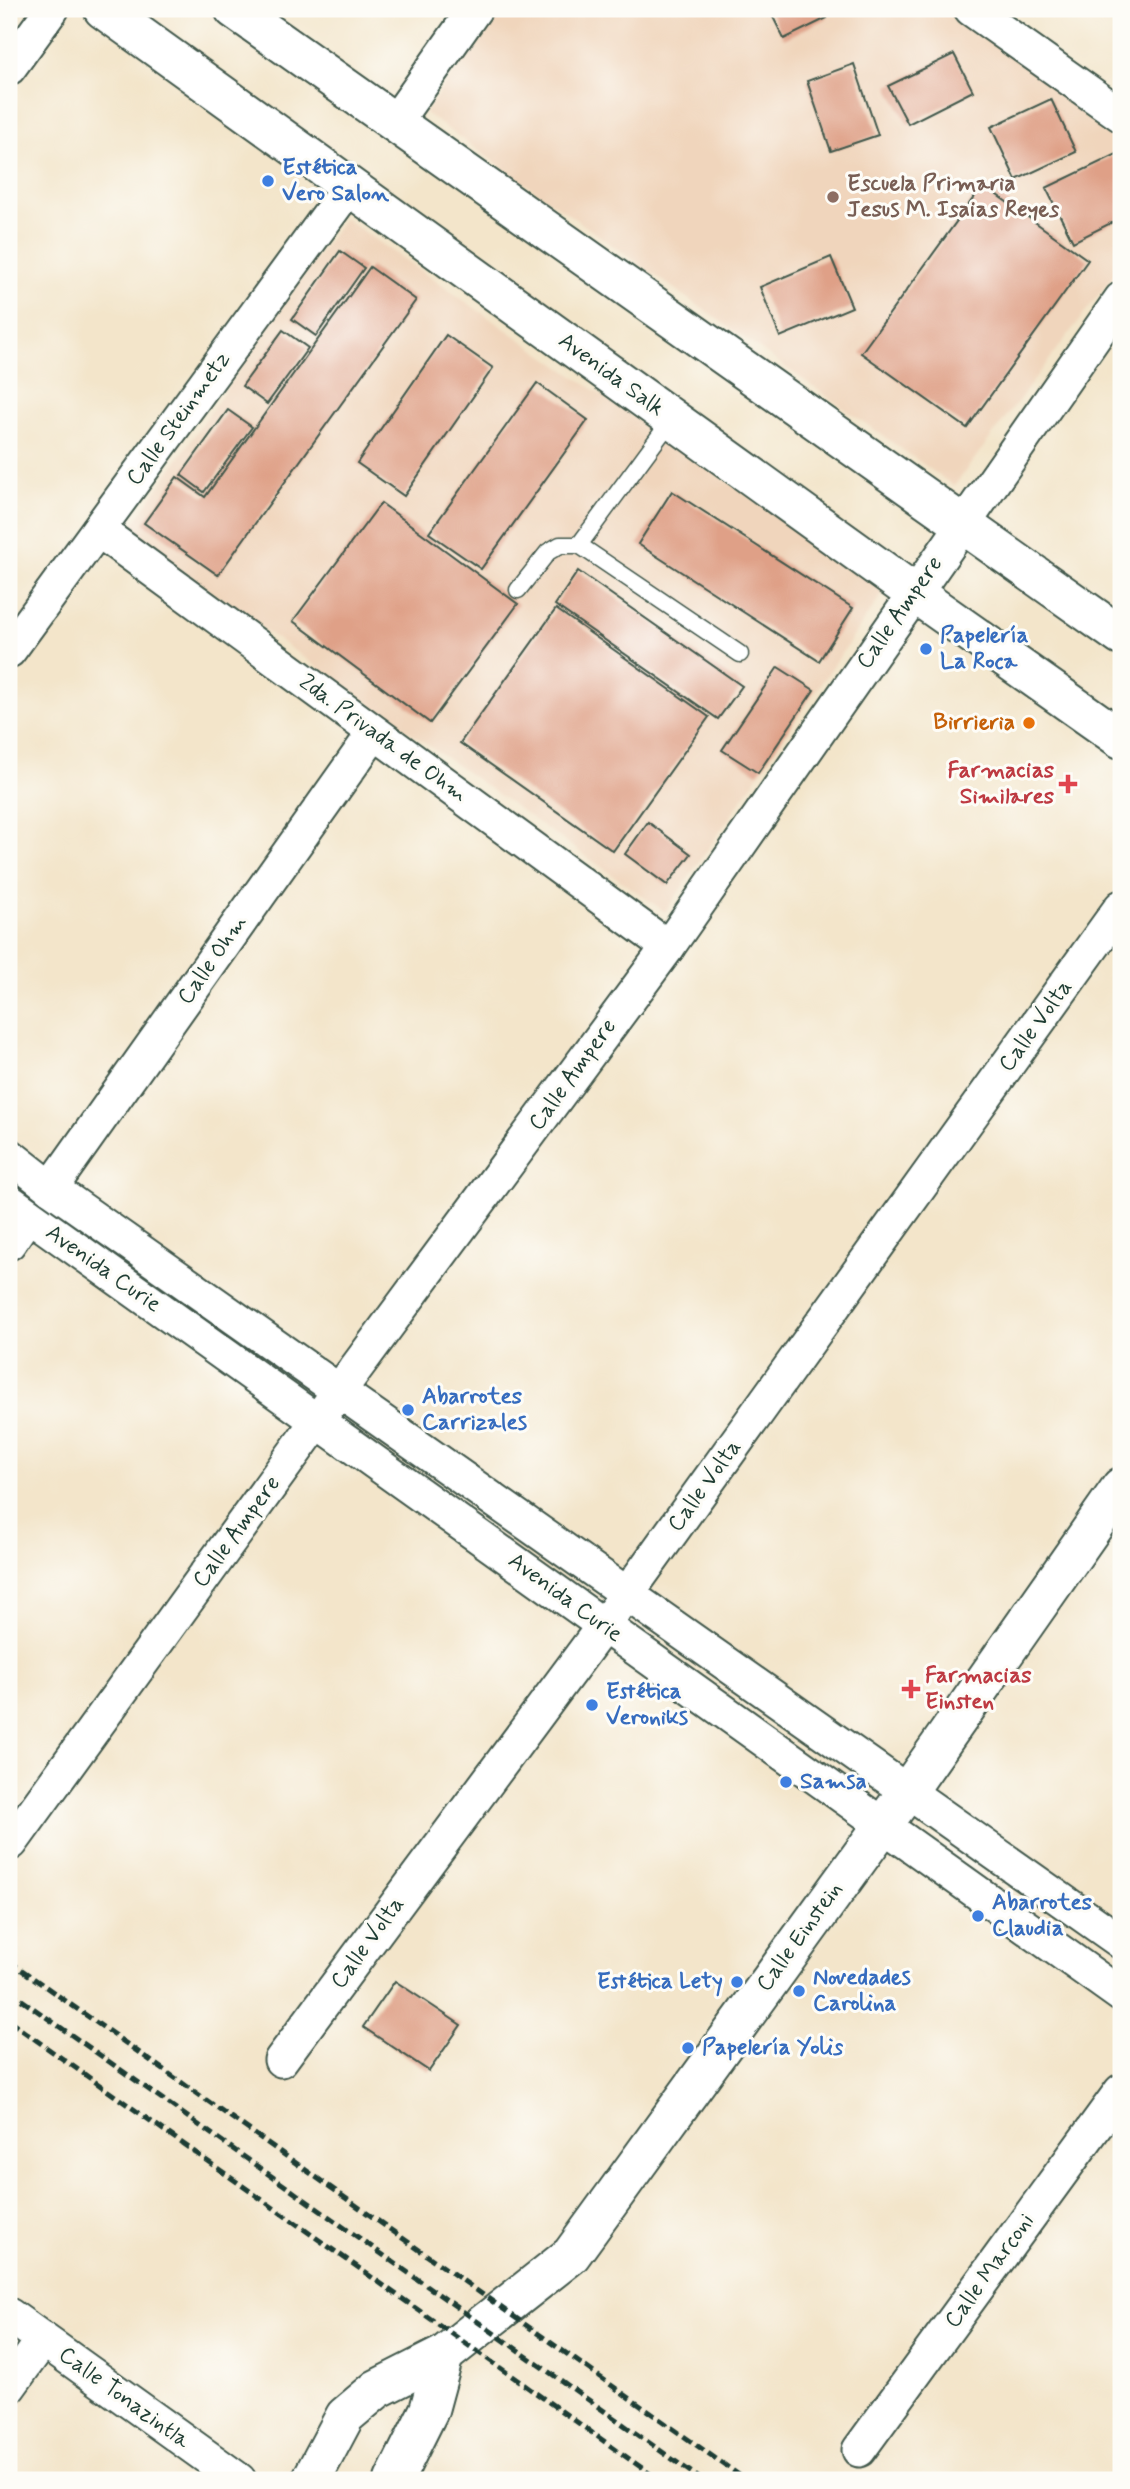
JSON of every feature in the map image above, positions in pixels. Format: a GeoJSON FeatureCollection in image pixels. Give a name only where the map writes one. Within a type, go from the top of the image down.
{"type":"FeatureCollection","features":[{"type":"Feature","properties":{"kind":"main road","name":"Avenida Salk"},"geometry":{"type":"LineString","coordinates":[[103,9],[1121,739]]}},
{"type":"Feature","properties":{"kind":"main road"},"geometry":{"type":"LineString","coordinates":[[234,9],[1121,636]]}},
{"type":"Feature","properties":{"kind":"main road","name":"Calle Einstein"},"geometry":{"type":"LineString","coordinates":[[311,2480],[345,2416],[377,2389],[444,2355],[571,2255],[907,1792],[1121,1487]]}},
{"type":"Feature","properties":{"kind":"main road"},"geometry":{"type":"LineString","coordinates":[[394,2480],[429,2410],[444,2355]]}},
{"type":"Feature","properties":{"kind":"street"},"geometry":{"type":"LineString","coordinates":[[9,68],[52,9]]}},
{"type":"Feature","properties":{"kind":"street"},"geometry":{"type":"LineString","coordinates":[[395,122],[475,9]]}},
{"type":"Feature","properties":{"kind":"street"},"geometry":{"type":"LineString","coordinates":[[971,9],[1121,116]]}},
{"type":"Feature","properties":{"kind":"street","name":"Calle Steinmetz"},"geometry":{"type":"LineString","coordinates":[[9,651],[349,187]]}},
{"type":"Feature","properties":{"kind":"street","name":"Calle Ampere"},"geometry":{"type":"LineString","coordinates":[[11,1843],[317,1421],[668,947],[1121,299]]}},
{"type":"Feature","properties":{"kind":"street","name":"2da. Privada de Ohm"},"geometry":{"type":"LineString","coordinates":[[98,530],[668,947]]}},
{"type":"Feature","properties":{"kind":"street","name":"Calle Ohm"},"geometry":{"type":"LineString","coordinates":[[51,1188],[374,733]]}},
{"type":"Feature","properties":{"kind":"street","name":"Calle Volta"},"geometry":{"type":"LineString","coordinates":[[281,2060],[627,1594],[1121,907]]}},
{"type":"Feature","properties":{"kind":"street","name":"Avenida Curie"},"geometry":{"type":"LineString","coordinates":[[9,1155],[51,1188],[1121,1942]]}},
{"type":"Feature","properties":{"kind":"street"},"geometry":{"type":"LineString","coordinates":[[9,1242],[18,1208]]}},
{"type":"Feature","properties":{"kind":"street","name":"Avenida Curie"},"geometry":{"type":"LineString","coordinates":[[18,1208],[1121,1995]]}},
{"type":"Feature","properties":{"kind":"street","name":"Calle Marconi"},"geometry":{"type":"LineString","coordinates":[[859,2450],[1121,2091]]}},
{"type":"Feature","properties":{"kind":"street","name":"Calle Tonazintla"},"geometry":{"type":"LineString","coordinates":[[9,2315],[239,2480]]}},
{"type":"Feature","properties":{"kind":"street"},"geometry":{"type":"LineString","coordinates":[[9,2388],[43,2340]]}},
{"type":"Feature","properties":{"kind":"lane"},"geometry":{"type":"LineString","coordinates":[[579,545],[673,419]]}},
{"type":"Feature","properties":{"kind":"lane"},"geometry":{"type":"LineString","coordinates":[[518,590],[548,552],[560,545],[579,545],[740,654]]}},
{"type":"Feature","properties":{"kind":"shaded area","name":"Escuela Primaria Jesus M. Isaias Reyes"},"geometry":{"type":"Polygon","coordinates":[[[498,9],[953,9],[1121,128],[1121,265],[954,486],[425,113],[498,9]]]}},
{"type":"Feature","properties":{"kind":"shaded area"},"geometry":{"type":"Polygon","coordinates":[[[344,218],[885,590],[665,912],[127,533],[344,218]]]}},
{"type":"Feature","properties":{"kind":"building"},"geometry":{"type":"Polygon","coordinates":[[[769,9],[823,9],[827,18],[784,39],[769,9]]]}},
{"type":"Feature","properties":{"kind":"building"},"geometry":{"type":"Polygon","coordinates":[[[954,54],[973,91],[908,124],[888,86],[954,54]]]}},
{"type":"Feature","properties":{"kind":"building"},"geometry":{"type":"Polygon","coordinates":[[[854,64],[878,135],[831,151],[807,81],[854,64]]]}},
{"type":"Feature","properties":{"kind":"building"},"geometry":{"type":"Polygon","coordinates":[[[1051,99],[1076,152],[1016,180],[991,127],[1051,99]]]}},
{"type":"Feature","properties":{"kind":"building"},"geometry":{"type":"Polygon","coordinates":[[[1121,152],[1121,218],[1073,242],[1046,188],[1121,152]]]}},
{"type":"Feature","properties":{"kind":"building"},"geometry":{"type":"Polygon","coordinates":[[[983,185],[1088,260],[967,428],[861,353],[983,185]]]}},
{"type":"Feature","properties":{"kind":"building"},"geometry":{"type":"Polygon","coordinates":[[[340,251],[364,268],[316,336],[292,319],[340,251]]]}},
{"type":"Feature","properties":{"kind":"building"},"geometry":{"type":"Polygon","coordinates":[[[831,257],[852,307],[780,337],[760,287],[831,257]]]}},
{"type":"Feature","properties":{"kind":"building"},"geometry":{"type":"Polygon","coordinates":[[[370,267],[416,300],[218,575],[144,523],[177,477],[205,497],[370,267]]]}},
{"type":"Feature","properties":{"kind":"building"},"geometry":{"type":"Polygon","coordinates":[[[283,330],[308,348],[267,404],[242,386],[283,330]]]}},
{"type":"Feature","properties":{"kind":"building"},"geometry":{"type":"Polygon","coordinates":[[[446,335],[493,368],[404,496],[357,463],[446,335]]]}},
{"type":"Feature","properties":{"kind":"building"},"geometry":{"type":"Polygon","coordinates":[[[537,383],[588,420],[481,569],[429,533],[537,383]]]}},
{"type":"Feature","properties":{"kind":"building"},"geometry":{"type":"Polygon","coordinates":[[[228,410],[252,427],[204,492],[181,475],[228,410]]]}},
{"type":"Feature","properties":{"kind":"building"},"geometry":{"type":"Polygon","coordinates":[[[672,491],[853,608],[819,661],[638,544],[672,491]]]}},
{"type":"Feature","properties":{"kind":"building"},"geometry":{"type":"Polygon","coordinates":[[[381,503],[518,604],[430,723],[293,621],[381,503]]]}},
{"type":"Feature","properties":{"kind":"building"},"geometry":{"type":"Polygon","coordinates":[[[578,571],[742,686],[718,719],[555,605],[578,571]]]}},
{"type":"Feature","properties":{"kind":"building"},"geometry":{"type":"Polygon","coordinates":[[[556,609],[709,717],[613,851],[460,743],[556,609]]]}},
{"type":"Feature","properties":{"kind":"building"},"geometry":{"type":"Polygon","coordinates":[[[778,667],[814,690],[758,773],[722,750],[778,667]]]}},
{"type":"Feature","properties":{"kind":"building"},"geometry":{"type":"Polygon","coordinates":[[[648,822],[691,854],[667,885],[625,854],[648,822]]]}},
{"type":"Feature","properties":{"kind":"building"},"geometry":{"type":"Polygon","coordinates":[[[395,1981],[461,2025],[429,2071],[363,2027],[395,1981]]]}},
{"type":"Feature","properties":{"kind":"railway"},"geometry":{"type":"LineString","coordinates":[[9,1961],[746,2480]]}},
{"type":"Feature","properties":{"kind":"railway"},"geometry":{"type":"LineString","coordinates":[[9,1991],[702,2480]]}},
{"type":"Feature","properties":{"kind":"railway"},"geometry":{"type":"LineString","coordinates":[[9,2021],[659,2480]]}},
{"type":"Feature","properties":{"kind":"place","name":"Estética Vero Salon"},"geometry":{"type":"Point","coordinates":[268,181]}},
{"type":"Feature","properties":{"kind":"place","name":"Escuela Primaria Jesus M. Isaias Reyes"},"geometry":{"type":"Point","coordinates":[833,197]}},
{"type":"Feature","properties":{"kind":"place","name":"Papelería La Roca"},"geometry":{"type":"Point","coordinates":[926,649]}},
{"type":"Feature","properties":{"kind":"place","name":"Birrieria"},"geometry":{"type":"Point","coordinates":[1029,723]}},
{"type":"Feature","properties":{"kind":"place","name":"Farmacias Similares"},"geometry":{"type":"Point","coordinates":[1068,784]}},
{"type":"Feature","properties":{"kind":"place","name":"Abarrotes Carrizales"},"geometry":{"type":"Point","coordinates":[408,1410]}},
{"type":"Feature","properties":{"kind":"place","name":"Farmacias Einsten"},"geometry":{"type":"Point","coordinates":[911,1689]}},
{"type":"Feature","properties":{"kind":"place","name":"Estética Veroniks"},"geometry":{"type":"Point","coordinates":[592,1705]}},
{"type":"Feature","properties":{"kind":"place","name":"Samsa"},"geometry":{"type":"Point","coordinates":[786,1782]}},
{"type":"Feature","properties":{"kind":"place","name":"Abarrotes Claudia"},"geometry":{"type":"Point","coordinates":[978,1916]}},
{"type":"Feature","properties":{"kind":"place","name":"Estética Lety"},"geometry":{"type":"Point","coordinates":[737,1982]}},
{"type":"Feature","properties":{"kind":"place","name":"Novedades Carolina"},"geometry":{"type":"Point","coordinates":[799,1991]}},
{"type":"Feature","properties":{"kind":"place","name":"Papelería Yolis"},"geometry":{"type":"Point","coordinates":[688,2048]}}]}
